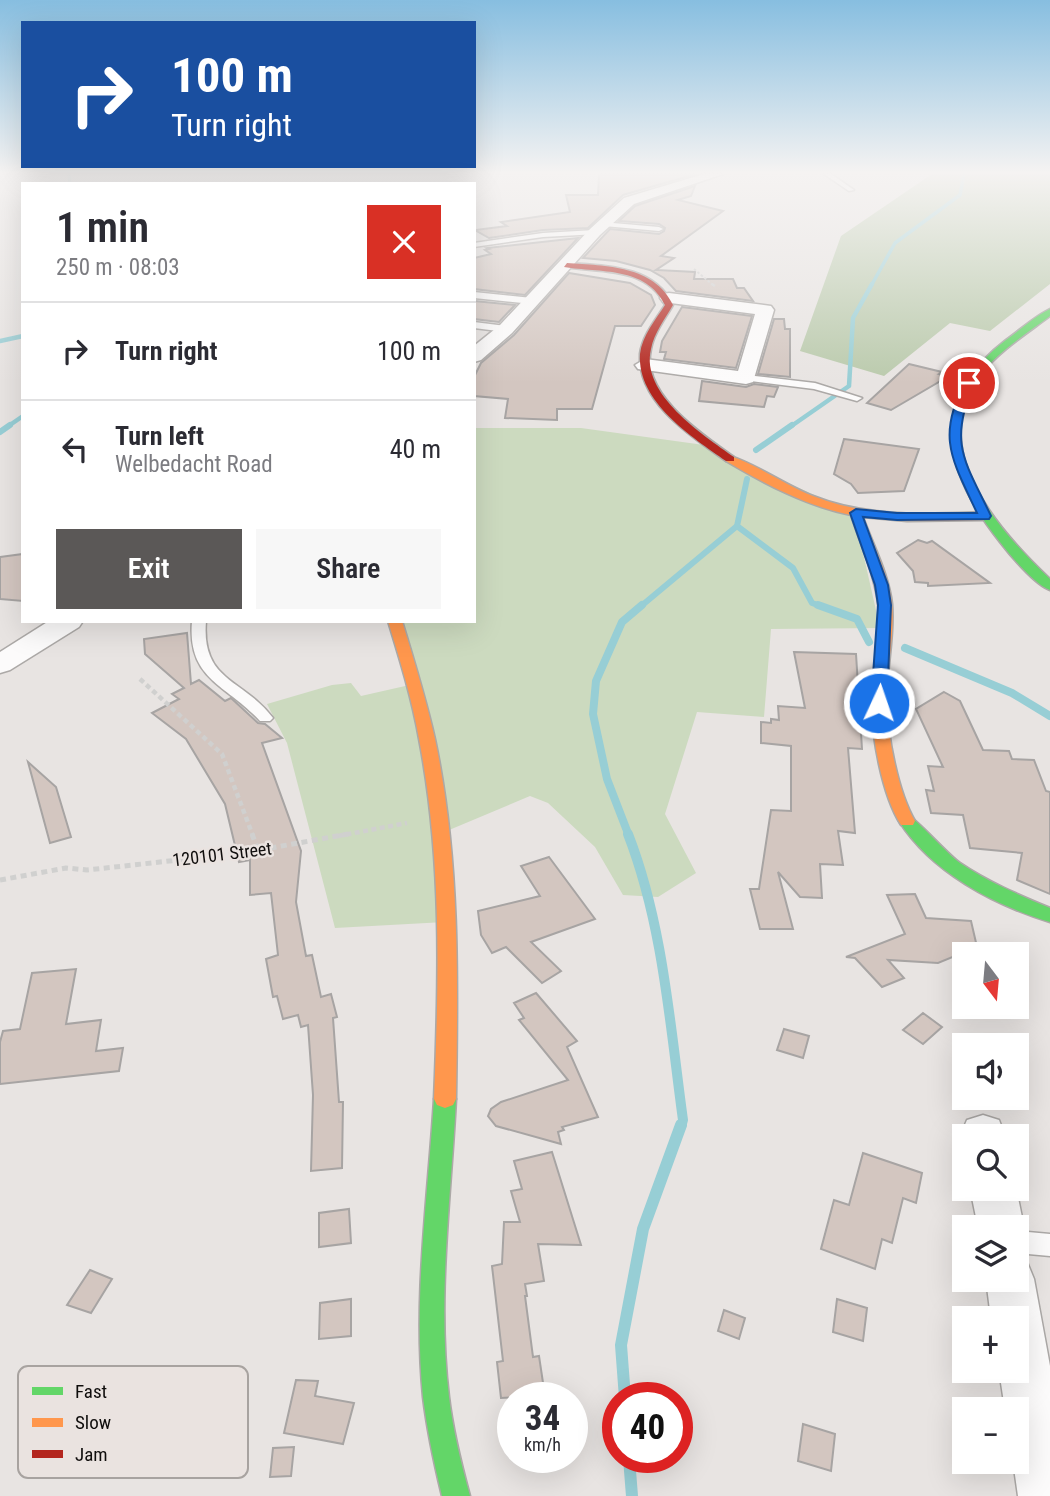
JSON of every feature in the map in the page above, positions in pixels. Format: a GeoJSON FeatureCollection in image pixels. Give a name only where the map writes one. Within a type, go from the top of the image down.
{"type":"FeatureCollection","features":[{"type":"Feature","properties":{"kind":"street"},"geometry":{"type":"LineString","coordinates":[[476,354],[506,329],[585,244]]}},
{"type":"Feature","properties":{"kind":"street"},"geometry":{"type":"LineString","coordinates":[[567,265],[635,275],[660,286],[669,298],[669,304],[648,344],[645,365],[650,382],[666,410],[710,446],[778,484],[856,513],[897,517],[985,516]]}},
{"type":"Feature","properties":{"kind":"street"},"geometry":{"type":"LineString","coordinates":[[645,365],[746,378],[765,311],[757,307],[669,298]]}},
{"type":"Feature","properties":{"kind":"street"},"geometry":{"type":"LineString","coordinates":[[1050,312],[979,371],[969,383],[958,409],[954,438],[956,454],[985,516],[1010,548],[1050,586]]}},
{"type":"Feature","properties":{"kind":"street"},"geometry":{"type":"LineString","coordinates":[[856,513],[885,605],[879,703],[887,762],[902,813],[921,841],[957,871],[1009,898],[1050,915]]}},
{"type":"Feature","properties":{"kind":"street"},"geometry":{"type":"LineString","coordinates":[[0,664],[66,623]]}},
{"type":"Feature","properties":{"kind":"street"},"geometry":{"type":"LineString","coordinates":[[396,623],[425,710],[443,817],[447,889],[447,1075],[431,1329],[441,1449],[456,1496]]}},
{"type":"Feature","properties":{"kind":"street"},"geometry":{"type":"LineString","coordinates":[[1027,1383],[1046,1496]]}},
{"type":"Feature","properties":{"kind":"lane"},"geometry":{"type":"LineString","coordinates":[[476,295],[532,301]]}},
{"type":"Feature","properties":{"kind":"lane"},"geometry":{"type":"LineString","coordinates":[[476,325],[506,329]]}},
{"type":"Feature","properties":{"kind":"lane"},"geometry":{"type":"LineString","coordinates":[[746,378],[815,386],[857,398]]}},
{"type":"Feature","properties":{"kind":"lane"},"geometry":{"type":"LineString","coordinates":[[199,623],[199,650],[206,669],[258,708],[265,718]]}},
{"type":"Feature","properties":{"kind":"lane"},"geometry":{"type":"LineString","coordinates":[[1029,1243],[1050,1245]]}},
{"type":"Feature","properties":{"kind":"path"},"geometry":{"type":"LineString","coordinates":[[140,679],[222,754],[258,850]]}},
{"type":"Feature","properties":{"kind":"path","name":"120101 Street"},"geometry":{"type":"LineString","coordinates":[[0,880],[66,868],[87,870],[258,850],[443,817]]}},
{"type":"Feature","properties":{"kind":"green space"},"geometry":{"type":"Polygon","coordinates":[[[838,244],[1050,244],[1050,284],[990,331],[950,323],[884,376],[800,351],[838,244]]]}},
{"type":"Feature","properties":{"kind":"green space"},"geometry":{"type":"Polygon","coordinates":[[[476,428],[581,428],[704,445],[854,513],[880,628],[771,629],[764,717],[697,712],[665,814],[696,873],[658,897],[623,895],[595,847],[548,803],[530,796],[442,833],[445,922],[335,928],[287,743],[267,704],[332,685],[351,683],[361,696],[414,684],[394,623],[476,623],[476,428]]]}},
{"type":"Feature","properties":{"kind":"building"},"geometry":{"type":"Polygon","coordinates":[[[525,244],[573,244],[525,295],[476,289],[476,258],[491,254],[485,250],[489,249],[487,248],[525,244]]]}},
{"type":"Feature","properties":{"kind":"building"},"geometry":{"type":"Polygon","coordinates":[[[596,244],[678,244],[661,256],[674,258],[656,270],[695,272],[694,279],[733,279],[737,288],[744,288],[753,301],[676,291],[664,278],[650,270],[616,261],[583,258],[596,244]]]}},
{"type":"Feature","properties":{"kind":"building"},"geometry":{"type":"Polygon","coordinates":[[[569,273],[630,283],[651,295],[655,305],[641,326],[615,326],[592,409],[557,409],[557,420],[505,418],[508,399],[476,396],[476,373],[481,363],[514,335],[569,273]]]}},
{"type":"Feature","properties":{"kind":"building"},"geometry":{"type":"Polygon","coordinates":[[[476,301],[515,305],[499,322],[476,319],[476,301]]]}},
{"type":"Feature","properties":{"kind":"building"},"geometry":{"type":"Polygon","coordinates":[[[682,307],[752,316],[736,368],[664,359],[666,352],[660,352],[662,341],[682,307]]]}},
{"type":"Feature","properties":{"kind":"building"},"geometry":{"type":"Polygon","coordinates":[[[774,319],[784,319],[785,329],[790,329],[790,377],[758,374],[774,319]]]}},
{"type":"Feature","properties":{"kind":"building"},"geometry":{"type":"Polygon","coordinates":[[[909,364],[949,376],[891,410],[867,403],[909,364]]]}},
{"type":"Feature","properties":{"kind":"building"},"geometry":{"type":"Polygon","coordinates":[[[702,381],[746,387],[754,384],[778,387],[774,397],[767,396],[764,407],[699,401],[702,381]]]}},
{"type":"Feature","properties":{"kind":"building"},"geometry":{"type":"Polygon","coordinates":[[[844,439],[919,449],[904,491],[858,493],[851,484],[834,474],[844,439]]]}},
{"type":"Feature","properties":{"kind":"building"},"geometry":{"type":"Polygon","coordinates":[[[918,540],[927,543],[932,541],[990,583],[928,586],[928,583],[915,582],[913,571],[897,553],[918,540]]]}},
{"type":"Feature","properties":{"kind":"building"},"geometry":{"type":"Polygon","coordinates":[[[21,554],[21,601],[0,599],[0,557],[21,554]]]}},
{"type":"Feature","properties":{"kind":"building"},"geometry":{"type":"Polygon","coordinates":[[[187,633],[191,684],[199,680],[225,701],[231,698],[258,723],[265,724],[282,738],[262,743],[301,851],[296,902],[306,956],[312,955],[321,997],[331,994],[337,1017],[333,1018],[339,1102],[343,1102],[342,1168],[311,1171],[313,1095],[308,1025],[301,1027],[298,1015],[283,1019],[277,996],[273,997],[266,959],[278,955],[271,893],[250,895],[250,860],[239,862],[225,804],[186,739],[152,713],[179,699],[172,694],[184,688],[145,654],[144,639],[187,633]]]}},
{"type":"Feature","properties":{"kind":"building"},"geometry":{"type":"Polygon","coordinates":[[[794,652],[856,654],[862,749],[848,748],[855,833],[838,831],[843,865],[820,864],[822,898],[800,897],[778,872],[793,929],[760,929],[750,889],[759,889],[771,810],[791,811],[791,746],[761,743],[761,722],[779,720],[778,706],[805,708],[794,652]]]}},
{"type":"Feature","properties":{"kind":"building"},"geometry":{"type":"Polygon","coordinates":[[[944,692],[960,701],[983,750],[1009,751],[1012,759],[1034,760],[1046,791],[1050,792],[1050,894],[1017,880],[1022,853],[970,848],[963,815],[931,813],[926,790],[934,791],[928,766],[943,767],[916,709],[944,692]]]}},
{"type":"Feature","properties":{"kind":"building"},"geometry":{"type":"Polygon","coordinates":[[[28,762],[56,787],[71,837],[50,843],[28,762]]]}},
{"type":"Feature","properties":{"kind":"building"},"geometry":{"type":"Polygon","coordinates":[[[549,857],[595,919],[531,942],[561,971],[542,983],[506,947],[492,953],[481,935],[478,911],[540,896],[521,866],[549,857]]]}},
{"type":"Feature","properties":{"kind":"building"},"geometry":{"type":"Polygon","coordinates":[[[915,894],[926,918],[971,921],[976,942],[952,942],[952,957],[938,963],[888,960],[904,978],[882,987],[855,958],[846,957],[905,934],[887,895],[915,894]]]}},
{"type":"Feature","properties":{"kind":"building"},"geometry":{"type":"Polygon","coordinates":[[[76,969],[66,1024],[101,1020],[96,1051],[123,1048],[119,1071],[0,1084],[0,1042],[3,1031],[20,1029],[32,973],[76,969]]]}},
{"type":"Feature","properties":{"kind":"building"},"geometry":{"type":"Polygon","coordinates":[[[536,993],[577,1041],[567,1047],[598,1117],[562,1127],[564,1130],[558,1132],[561,1144],[496,1126],[488,1116],[491,1109],[501,1102],[568,1080],[519,1020],[524,1018],[514,1003],[536,993]]]}},
{"type":"Feature","properties":{"kind":"building"},"geometry":{"type":"Polygon","coordinates":[[[923,1013],[942,1027],[923,1044],[903,1030],[923,1013]]]}},
{"type":"Feature","properties":{"kind":"building"},"geometry":{"type":"Polygon","coordinates":[[[784,1029],[809,1036],[803,1058],[777,1050],[784,1029]]]}},
{"type":"Feature","properties":{"kind":"building"},"geometry":{"type":"Polygon","coordinates":[[[552,1152],[581,1245],[538,1244],[544,1281],[525,1284],[533,1357],[539,1356],[543,1382],[499,1382],[497,1362],[503,1361],[492,1266],[502,1264],[504,1222],[520,1222],[511,1191],[522,1189],[514,1161],[552,1152]]]}},
{"type":"Feature","properties":{"kind":"building"},"geometry":{"type":"Polygon","coordinates":[[[863,1153],[922,1173],[916,1203],[903,1198],[892,1243],[882,1239],[875,1269],[821,1249],[834,1200],[849,1205],[863,1153]]]}},
{"type":"Feature","properties":{"kind":"building"},"geometry":{"type":"Polygon","coordinates":[[[349,1209],[351,1243],[319,1247],[319,1213],[349,1209]]]}},
{"type":"Feature","properties":{"kind":"building"},"geometry":{"type":"Polygon","coordinates":[[[90,1270],[112,1279],[91,1313],[67,1305],[90,1270]]]}},
{"type":"Feature","properties":{"kind":"building"},"geometry":{"type":"Polygon","coordinates":[[[351,1299],[351,1336],[319,1339],[320,1303],[351,1299]]]}},
{"type":"Feature","properties":{"kind":"building"},"geometry":{"type":"Polygon","coordinates":[[[837,1299],[867,1308],[863,1341],[833,1332],[837,1299]]]}},
{"type":"Feature","properties":{"kind":"building"},"geometry":{"type":"Polygon","coordinates":[[[724,1310],[745,1318],[739,1339],[718,1331],[724,1310]]]}},
{"type":"Feature","properties":{"kind":"building"},"geometry":{"type":"Polygon","coordinates":[[[296,1380],[318,1381],[315,1396],[354,1403],[343,1444],[284,1433],[296,1380]]]}},
{"type":"Feature","properties":{"kind":"building"},"geometry":{"type":"Polygon","coordinates":[[[803,1424],[835,1434],[831,1471],[798,1461],[803,1424]]]}},
{"type":"Feature","properties":{"kind":"building"},"geometry":{"type":"Polygon","coordinates":[[[294,1447],[291,1476],[270,1477],[273,1448],[294,1447]]]}},
{"type":"Feature","properties":{"kind":"waterway"},"geometry":{"type":"LineString","coordinates":[[871,286],[895,244]]}},
{"type":"Feature","properties":{"kind":"waterway"},"geometry":{"type":"LineString","coordinates":[[790,427],[849,386],[853,318],[872,284]]}},
{"type":"Feature","properties":{"kind":"waterway"},"geometry":{"type":"LineString","coordinates":[[0,341],[21,336]]}},
{"type":"Feature","properties":{"kind":"waterway"},"geometry":{"type":"LineString","coordinates":[[7,427],[21,417]]}},
{"type":"Feature","properties":{"kind":"waterway"},"geometry":{"type":"LineString","coordinates":[[0,432],[10,425]]}},
{"type":"Feature","properties":{"kind":"waterway"},"geometry":{"type":"LineString","coordinates":[[756,450],[792,425]]}},
{"type":"Feature","properties":{"kind":"waterway"},"geometry":{"type":"LineString","coordinates":[[737,526],[747,479]]}},
{"type":"Feature","properties":{"kind":"waterway"},"geometry":{"type":"LineString","coordinates":[[640,607],[737,526]]}},
{"type":"Feature","properties":{"kind":"waterway"},"geometry":{"type":"LineString","coordinates":[[737,526],[793,568],[812,603],[823,607]]}},
{"type":"Feature","properties":{"kind":"waterway"},"geometry":{"type":"LineString","coordinates":[[629,836],[607,779],[593,714],[596,681],[622,622],[642,605]]}},
{"type":"Feature","properties":{"kind":"waterway"},"geometry":{"type":"LineString","coordinates":[[818,605],[857,619],[869,642]]}},
{"type":"Feature","properties":{"kind":"waterway"},"geometry":{"type":"LineString","coordinates":[[905,648],[1012,693],[1050,716]]}},
{"type":"Feature","properties":{"kind":"waterway"},"geometry":{"type":"LineString","coordinates":[[628,834],[650,903],[664,975],[683,1120],[681,1127]]}},
{"type":"Feature","properties":{"kind":"waterway"},"geometry":{"type":"LineString","coordinates":[[624,1382],[621,1345],[643,1229],[681,1125]]}},
{"type":"Feature","properties":{"kind":"waterway"},"geometry":{"type":"LineString","coordinates":[[630,1473],[632,1496]]}},
{"type":"Feature","properties":{"kind":"traffic: fast"},"geometry":{"type":"LineString","coordinates":[[1050,312],[1007,344],[977,372],[958,412],[956,440],[961,468],[989,521],[1029,567],[1050,586]]}},
{"type":"Feature","properties":{"kind":"traffic: fast"},"geometry":{"type":"LineString","coordinates":[[907,821],[936,853],[971,878],[1050,915]]}},
{"type":"Feature","properties":{"kind":"traffic: fast"},"geometry":{"type":"LineString","coordinates":[[445,1099],[435,1249],[433,1347],[436,1396],[456,1496]]}},
{"type":"Feature","properties":{"kind":"traffic: slow"},"geometry":{"type":"LineString","coordinates":[[730,459],[793,492],[843,510],[907,517],[985,516]]}},
{"type":"Feature","properties":{"kind":"traffic: slow"},"geometry":{"type":"LineString","coordinates":[[856,513],[881,585],[885,605],[879,703],[887,762],[902,813],[907,821]]}},
{"type":"Feature","properties":{"kind":"traffic: slow"},"geometry":{"type":"LineString","coordinates":[[396,623],[427,740],[437,798],[447,916],[445,1099]]}},
{"type":"Feature","properties":{"kind":"traffic: jam"},"geometry":{"type":"LineString","coordinates":[[567,265],[611,269],[641,276],[663,292],[669,305],[652,334],[645,353],[646,370],[652,385],[674,415],[730,459]]}},
{"type":"Feature","properties":{"kind":"route"},"geometry":{"type":"LineString","coordinates":[[879,703],[885,605],[881,585],[856,513],[897,517],[985,516],[956,454],[954,438],[958,409],[969,383]]}}]}
